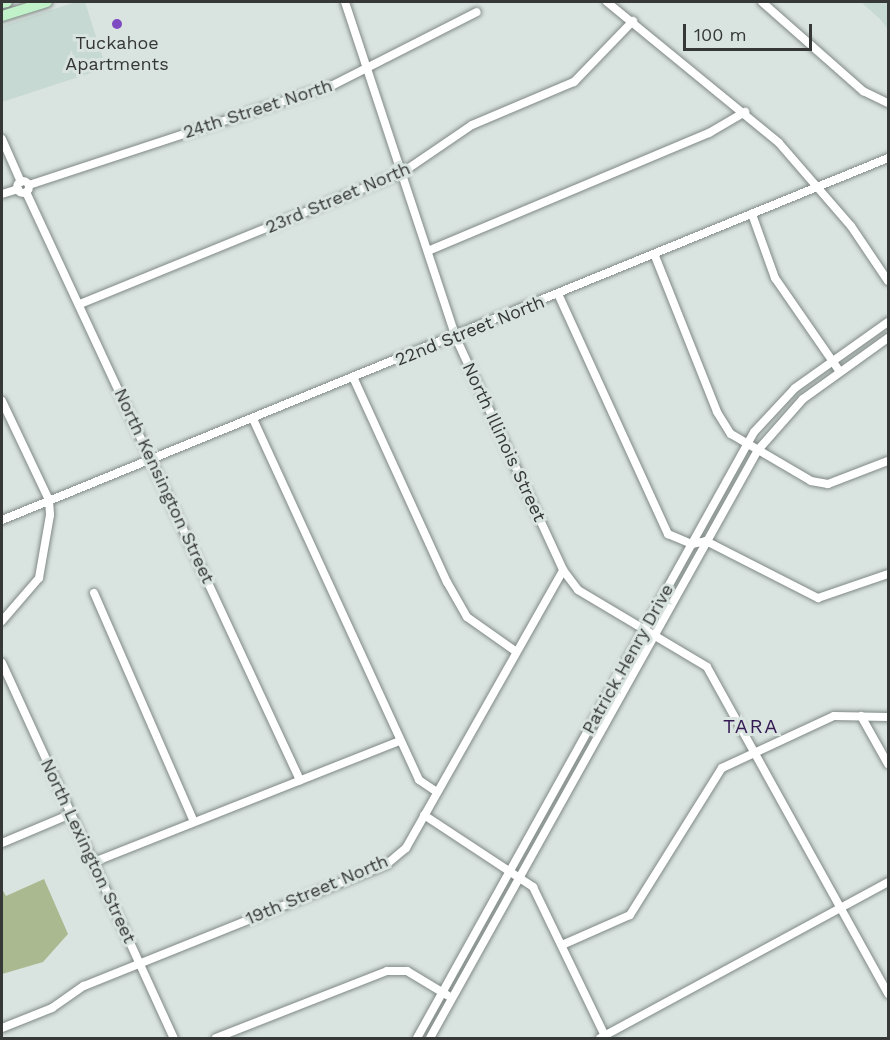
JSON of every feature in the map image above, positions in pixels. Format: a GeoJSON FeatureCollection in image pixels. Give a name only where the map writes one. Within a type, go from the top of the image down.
{"type":"FeatureCollection","features":[{"type":"Feature","properties":{"kind":"main road"},"geometry":{"type":"LineString","coordinates":[[2,3],[7,2]]}},
{"type":"Feature","properties":{"kind":"main road"},"geometry":{"type":"LineString","coordinates":[[2,16],[47,2]]}},
{"type":"Feature","properties":{"kind":"street","name":"North Illinois Street"},"geometry":{"type":"LineString","coordinates":[[345,2],[456,338],[563,570],[578,590],[707,667],[843,907],[888,994]]}},
{"type":"Feature","properties":{"kind":"street"},"geometry":{"type":"LineString","coordinates":[[607,2],[745,112],[818,187],[888,281]]}},
{"type":"Feature","properties":{"kind":"street"},"geometry":{"type":"LineString","coordinates":[[762,2],[863,91],[888,103]]}},
{"type":"Feature","properties":{"kind":"street","name":"24th Street North"},"geometry":{"type":"LineString","coordinates":[[2,194],[367,71],[378,57],[477,12]]}},
{"type":"Feature","properties":{"kind":"street","name":"23rd Street North"},"geometry":{"type":"LineString","coordinates":[[80,304],[403,172],[472,125],[574,82],[633,21]]}},
{"type":"Feature","properties":{"kind":"street"},"geometry":{"type":"LineString","coordinates":[[428,251],[709,133],[745,112]]}},
{"type":"Feature","properties":{"kind":"street","name":"North Kensington Street"},"geometry":{"type":"LineString","coordinates":[[2,139],[300,780]]}},
{"type":"Feature","properties":{"kind":"street","name":"22nd Street North"},"geometry":{"type":"LineString","coordinates":[[2,520],[559,296],[888,158]]}},
{"type":"Feature","properties":{"kind":"street"},"geometry":{"type":"LineString","coordinates":[[753,216],[775,278],[840,372]]}},
{"type":"Feature","properties":{"kind":"street"},"geometry":{"type":"LineString","coordinates":[[655,256],[717,412],[731,434],[811,481],[828,484],[888,461]]}},
{"type":"Feature","properties":{"kind":"street"},"geometry":{"type":"LineString","coordinates":[[559,296],[662,525],[692,544],[706,541],[818,598],[888,574]]}},
{"type":"Feature","properties":{"kind":"street","name":"Patrick Henry Drive"},"geometry":{"type":"LineString","coordinates":[[417,1038],[747,443],[777,404],[888,322]]}},
{"type":"Feature","properties":{"kind":"street","name":"Patrick Henry Drive"},"geometry":{"type":"LineString","coordinates":[[430,1038],[758,450],[786,413],[888,338]]}},
{"type":"Feature","properties":{"kind":"street"},"geometry":{"type":"LineString","coordinates":[[353,377],[462,608],[485,634],[515,651]]}},
{"type":"Feature","properties":{"kind":"street"},"geometry":{"type":"LineString","coordinates":[[2,401],[49,500],[50,530],[39,578],[2,621]]}},
{"type":"Feature","properties":{"kind":"street"},"geometry":{"type":"LineString","coordinates":[[253,419],[419,780],[437,792]]}},
{"type":"Feature","properties":{"kind":"street","name":"19th Street North"},"geometry":{"type":"LineString","coordinates":[[2,1028],[139,963],[387,864],[406,848],[515,651],[563,570]]}},
{"type":"Feature","properties":{"kind":"street"},"geometry":{"type":"LineString","coordinates":[[93,593],[193,820]]}},
{"type":"Feature","properties":{"kind":"street","name":"North Lexington Street"},"geometry":{"type":"LineString","coordinates":[[2,663],[174,1038]]}},
{"type":"Feature","properties":{"kind":"street"},"geometry":{"type":"LineString","coordinates":[[562,945],[630,915],[705,788],[722,768],[755,749],[834,716],[888,717]]}},
{"type":"Feature","properties":{"kind":"street"},"geometry":{"type":"LineString","coordinates":[[861,716],[888,764]]}},
{"type":"Feature","properties":{"kind":"street"},"geometry":{"type":"LineString","coordinates":[[93,862],[193,820],[400,741]]}},
{"type":"Feature","properties":{"kind":"street"},"geometry":{"type":"LineString","coordinates":[[2,843],[71,814]]}},
{"type":"Feature","properties":{"kind":"street"},"geometry":{"type":"LineString","coordinates":[[424,815],[521,874],[562,945],[604,1038],[888,882]]}},
{"type":"Feature","properties":{"kind":"street"},"geometry":{"type":"LineString","coordinates":[[216,1038],[387,971],[407,971],[452,998]]}},
{"type":"Feature","properties":{"kind":"shaded area"},"geometry":{"type":"Polygon","coordinates":[[[76,2],[85,2],[106,68],[2,102],[2,26],[76,2]]]}},
{"type":"Feature","properties":{"kind":"shaded area"},"geometry":{"type":"Polygon","coordinates":[[[861,2],[888,2],[888,29],[880,19],[861,2]]]}},
{"type":"Feature","properties":{"kind":"green space"},"geometry":{"type":"Polygon","coordinates":[[[44,879],[68,934],[43,962],[2,974],[2,889],[6,896],[44,879]]]}},
{"type":"Feature","properties":{"kind":"place","name":"Tuckahoe Apartments"},"geometry":{"type":"Point","coordinates":[117,24]}},
{"type":"Feature","properties":{"kind":"district","name":"TARA"},"geometry":{"type":"Point","coordinates":[751,726]}}]}
